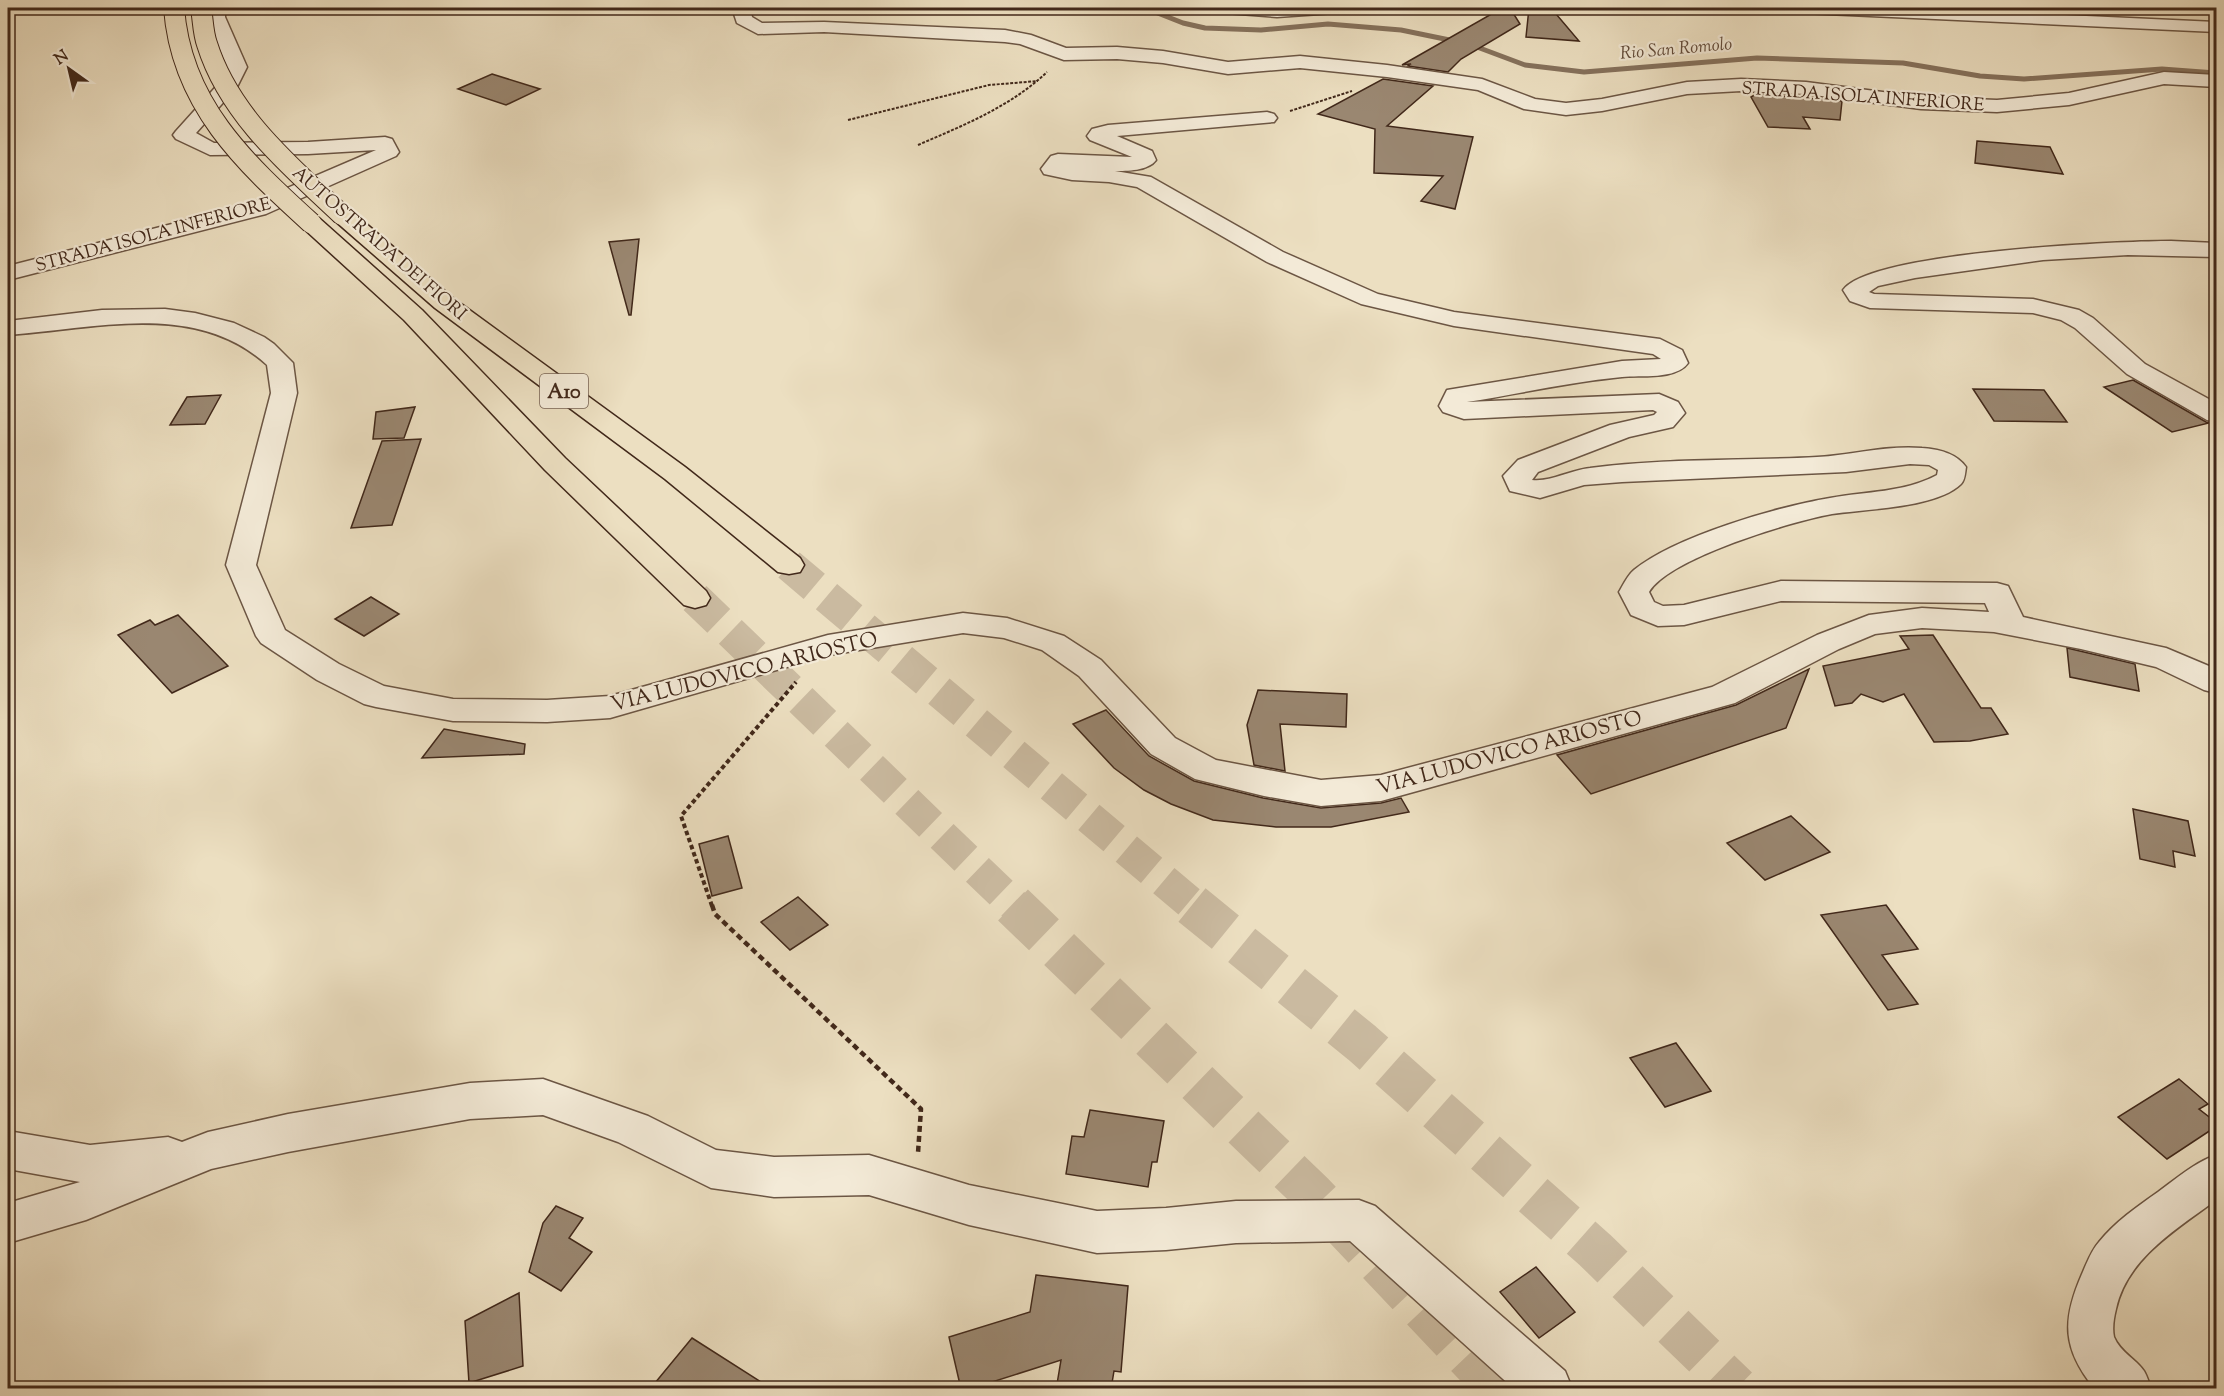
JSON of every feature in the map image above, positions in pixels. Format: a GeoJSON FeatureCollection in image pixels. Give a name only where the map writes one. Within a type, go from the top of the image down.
{"type":"FeatureCollection","features":[{"type":"Feature","properties":{"kind":"highway","name":"AUTOSTRADA DEI FIORI"},"geometry":{"type":"LineString","coordinates":[[174,8],[176,39],[189,79],[211,119],[240,155],[413,315],[563,471],[695,598]]}},
{"type":"Feature","properties":{"kind":"highway","name":"AUTOSTRADA DEI FIORI"},"geometry":{"type":"LineString","coordinates":[[201,8],[207,42],[222,80],[243,114],[282,157],[342,215],[444,303],[666,466],[789,564]]}},
{"type":"Feature","properties":{"kind":"street","name":"STRADA ISOLA INFERIORE"},"geometry":{"type":"LineString","coordinates":[[8,273],[258,210],[390,152],[385,143],[308,148],[210,149],[183,135],[230,83],[237,67],[216,17],[216,8]]}},
{"type":"Feature","properties":{"kind":"street","name":"STRADA ISOLA INFERIORE"},"geometry":{"type":"LineString","coordinates":[[741,8],[743,19],[758,29],[824,27],[1005,36],[1024,39],[1064,54],[1117,53],[1163,57],[1228,68],[1300,62],[1482,85],[1531,105],[1566,109],[1602,105],[1687,88],[1741,85],[1806,88],[1921,103],[1997,106],[2069,99],[2164,78],[2217,81]]}},
{"type":"Feature","properties":{"kind":"street"},"geometry":{"type":"LineString","coordinates":[[1226,8],[1277,12],[1335,8]]}},
{"type":"Feature","properties":{"kind":"street"},"geometry":{"type":"LineString","coordinates":[[1804,8],[2217,27]]}},
{"type":"Feature","properties":{"kind":"street"},"geometry":{"type":"LineString","coordinates":[[1267,118],[1108,131],[1097,136],[1145,155],[1145,160],[1135,164],[1111,165],[1077,159],[1058,160],[1052,169],[1072,174],[1109,176],[1143,182],[1275,257],[1370,299],[1454,319],[1660,347],[1673,355],[1675,363],[1662,366],[1622,369],[1456,396],[1452,406],[1464,411],[1659,402],[1669,408],[1672,413],[1663,421],[1620,431],[1528,466],[1517,476],[1520,485],[1532,490],[1555,488],[1586,476],[1701,468],[1847,464],[1917,456],[1943,460],[1952,467],[1950,479],[1934,489],[1899,498],[1830,506],[1751,527],[1678,557],[1643,578],[1634,592],[1642,608],[1658,616],[1684,615],[1781,591],[1997,593],[2010,625]]}},
{"type":"Feature","properties":{"kind":"street"},"geometry":{"type":"LineString","coordinates":[[2217,250],[2156,247],[2072,248],[2025,252],[1871,280],[1855,290],[1859,296],[1870,301],[2033,306],[2070,315],[2084,323],[2136,369],[2217,414]]}},
{"type":"Feature","properties":{"kind":"street","name":"VIA LUDOVICO ARIOSTO"},"geometry":{"type":"LineString","coordinates":[[8,328],[147,314],[182,317],[224,328],[257,343],[280,363],[284,393],[241,565],[272,636],[328,672],[376,696],[453,710],[547,711],[610,707],[828,645],[963,623],[1007,628],[1053,643],[1090,668],[1163,746],[1208,770],[1321,793],[1381,788],[1723,695],[1828,642],[1869,626],[1922,618],[2010,625],[2166,659],[2217,682]]}},
{"type":"Feature","properties":{"kind":"street"},"geometry":{"type":"LineString","coordinates":[[8,1150],[90,1164],[208,1151],[288,1133],[470,1101],[543,1096],[633,1129],[711,1169],[774,1177],[869,1175],[1029,1220],[1097,1232],[1166,1229],[1236,1222],[1359,1220],[1548,1389]]}},
{"type":"Feature","properties":{"kind":"street"},"geometry":{"type":"LineString","coordinates":[[8,1222],[86,1200],[208,1151]]}},
{"type":"Feature","properties":{"kind":"street"},"geometry":{"type":"LineString","coordinates":[[2127,1389],[2110,1374],[2090,1335],[2097,1290],[2114,1256],[2217,1174]]}},
{"type":"Feature","properties":{"kind":"path"},"geometry":{"type":"LineString","coordinates":[[918,145],[991,113],[1038,81],[1064,54]]}},
{"type":"Feature","properties":{"kind":"path"},"geometry":{"type":"LineString","coordinates":[[1267,118],[1404,74]]}},
{"type":"Feature","properties":{"kind":"path"},"geometry":{"type":"LineString","coordinates":[[848,120],[989,85],[1038,81]]}},
{"type":"Feature","properties":{"kind":"path"},"geometry":{"type":"LineString","coordinates":[[828,645],[681,816],[715,914],[921,1109],[914,1189]]}},
{"type":"Feature","properties":{"kind":"building"},"geometry":{"type":"Polygon","coordinates":[[[1502,8],[1510,8],[1520,24],[1461,59],[1448,72],[1408,66],[1411,64],[1402,65],[1502,8]]]}},
{"type":"Feature","properties":{"kind":"building"},"geometry":{"type":"Polygon","coordinates":[[[1529,8],[1551,8],[1579,41],[1526,37],[1529,8]]]}},
{"type":"Feature","properties":{"kind":"building"},"geometry":{"type":"Polygon","coordinates":[[[492,74],[540,89],[506,105],[458,89],[492,74]]]}},
{"type":"Feature","properties":{"kind":"building"},"geometry":{"type":"Polygon","coordinates":[[[1383,79],[1433,86],[1387,126],[1473,137],[1455,209],[1421,201],[1443,176],[1374,173],[1375,129],[1318,114],[1383,79]]]}},
{"type":"Feature","properties":{"kind":"building"},"geometry":{"type":"Polygon","coordinates":[[[1756,94],[1842,101],[1840,120],[1803,117],[1810,129],[1768,127],[1751,97],[1756,94]]]}},
{"type":"Feature","properties":{"kind":"building"},"geometry":{"type":"Polygon","coordinates":[[[1977,141],[2050,147],[2063,174],[1975,163],[1977,141]]]}},
{"type":"Feature","properties":{"kind":"building"},"geometry":{"type":"Polygon","coordinates":[[[639,239],[631,315],[629,315],[609,242],[639,239]]]}},
{"type":"Feature","properties":{"kind":"building"},"geometry":{"type":"Polygon","coordinates":[[[2133,380],[2209,423],[2172,432],[2104,387],[2133,380]]]}},
{"type":"Feature","properties":{"kind":"building"},"geometry":{"type":"Polygon","coordinates":[[[1973,389],[2044,390],[2067,422],[1994,421],[1973,389]]]}},
{"type":"Feature","properties":{"kind":"building"},"geometry":{"type":"Polygon","coordinates":[[[221,395],[205,424],[170,425],[187,397],[221,395]]]}},
{"type":"Feature","properties":{"kind":"building"},"geometry":{"type":"Polygon","coordinates":[[[415,407],[404,438],[373,439],[376,412],[415,407]]]}},
{"type":"Feature","properties":{"kind":"building"},"geometry":{"type":"Polygon","coordinates":[[[421,439],[392,525],[351,528],[382,441],[421,439]]]}},
{"type":"Feature","properties":{"kind":"building"},"geometry":{"type":"Polygon","coordinates":[[[371,597],[399,614],[364,636],[335,619],[371,597]]]}},
{"type":"Feature","properties":{"kind":"building"},"geometry":{"type":"Polygon","coordinates":[[[178,615],[228,666],[172,693],[118,635],[150,620],[155,625],[178,615]]]}},
{"type":"Feature","properties":{"kind":"building"},"geometry":{"type":"Polygon","coordinates":[[[1933,635],[1981,708],[1991,708],[2008,734],[1970,741],[1934,742],[1904,694],[1883,702],[1861,694],[1852,703],[1835,706],[1823,666],[1909,649],[1900,636],[1933,635]]]}},
{"type":"Feature","properties":{"kind":"building"},"geometry":{"type":"Polygon","coordinates":[[[2067,648],[2135,664],[2139,691],[2070,677],[2067,648]]]}},
{"type":"Feature","properties":{"kind":"building"},"geometry":{"type":"Polygon","coordinates":[[[1809,669],[1786,728],[1591,794],[1557,755],[1736,705],[1809,669]]]}},
{"type":"Feature","properties":{"kind":"building"},"geometry":{"type":"Polygon","coordinates":[[[1258,690],[1347,694],[1346,727],[1280,724],[1285,771],[1254,765],[1247,725],[1258,690]]]}},
{"type":"Feature","properties":{"kind":"building"},"geometry":{"type":"Polygon","coordinates":[[[1106,710],[1149,756],[1194,781],[1263,798],[1321,808],[1381,803],[1401,798],[1409,812],[1331,827],[1276,827],[1213,820],[1171,804],[1144,790],[1114,768],[1073,724],[1106,710]]]}},
{"type":"Feature","properties":{"kind":"building"},"geometry":{"type":"Polygon","coordinates":[[[444,729],[525,744],[524,754],[422,758],[444,729]]]}},
{"type":"Feature","properties":{"kind":"building"},"geometry":{"type":"Polygon","coordinates":[[[2133,809],[2188,821],[2195,856],[2173,851],[2175,867],[2140,859],[2133,809]]]}},
{"type":"Feature","properties":{"kind":"building"},"geometry":{"type":"Polygon","coordinates":[[[1791,816],[1830,852],[1765,880],[1727,843],[1791,816]]]}},
{"type":"Feature","properties":{"kind":"building"},"geometry":{"type":"Polygon","coordinates":[[[728,836],[742,888],[712,896],[699,844],[728,836]]]}},
{"type":"Feature","properties":{"kind":"building"},"geometry":{"type":"Polygon","coordinates":[[[798,897],[828,925],[790,950],[761,922],[798,897]]]}},
{"type":"Feature","properties":{"kind":"building"},"geometry":{"type":"Polygon","coordinates":[[[1886,905],[1918,949],[1882,955],[1918,1004],[1888,1010],[1821,915],[1886,905]]]}},
{"type":"Feature","properties":{"kind":"building"},"geometry":{"type":"Polygon","coordinates":[[[1676,1043],[1711,1091],[1665,1107],[1630,1058],[1676,1043]]]}},
{"type":"Feature","properties":{"kind":"building"},"geometry":{"type":"Polygon","coordinates":[[[2179,1079],[2208,1104],[2199,1109],[2217,1123],[2217,1126],[2167,1159],[2118,1117],[2179,1079]]]}},
{"type":"Feature","properties":{"kind":"building"},"geometry":{"type":"Polygon","coordinates":[[[1090,1110],[1164,1121],[1157,1162],[1152,1162],[1148,1187],[1066,1174],[1072,1136],[1084,1137],[1090,1110]]]}},
{"type":"Feature","properties":{"kind":"building"},"geometry":{"type":"Polygon","coordinates":[[[556,1206],[583,1218],[569,1238],[592,1252],[561,1291],[529,1272],[543,1223],[556,1206]]]}},
{"type":"Feature","properties":{"kind":"building"},"geometry":{"type":"Polygon","coordinates":[[[1536,1267],[1575,1312],[1539,1338],[1500,1292],[1536,1267]]]}},
{"type":"Feature","properties":{"kind":"building"},"geometry":{"type":"Polygon","coordinates":[[[1036,1275],[1128,1286],[1121,1372],[1114,1371],[1111,1389],[1057,1384],[1061,1360],[970,1389],[961,1389],[949,1337],[1030,1312],[1036,1275]]]}},
{"type":"Feature","properties":{"kind":"building"},"geometry":{"type":"Polygon","coordinates":[[[519,1293],[523,1366],[469,1383],[465,1321],[519,1293]]]}},
{"type":"Feature","properties":{"kind":"building"},"geometry":{"type":"Polygon","coordinates":[[[692,1338],[772,1389],[650,1389],[692,1338]]]}},
{"type":"Feature","properties":{"kind":"waterway","name":"Rio San Romolo"},"geometry":{"type":"LineString","coordinates":[[1145,8],[1183,23],[1205,28],[1261,30],[1328,24],[1401,30],[1469,44],[1525,65],[1584,72],[1757,58],[1903,63],[1980,76],[2024,79],[2162,69],[2216,73]]}},
{"type":"Feature","properties":{"kind":"tunnel"},"geometry":{"type":"LineString","coordinates":[[789,565],[1194,906]]}},
{"type":"Feature","properties":{"kind":"tunnel"},"geometry":{"type":"LineString","coordinates":[[695,598],[1015,906]]}},
{"type":"Feature","properties":{"kind":"tunnel"},"geometry":{"type":"LineString","coordinates":[[1013,905],[1313,1194],[1497,1388]]}},
{"type":"Feature","properties":{"kind":"tunnel"},"geometry":{"type":"LineString","coordinates":[[1192,905],[1362,1043],[1595,1250],[1737,1388]]}}]}
